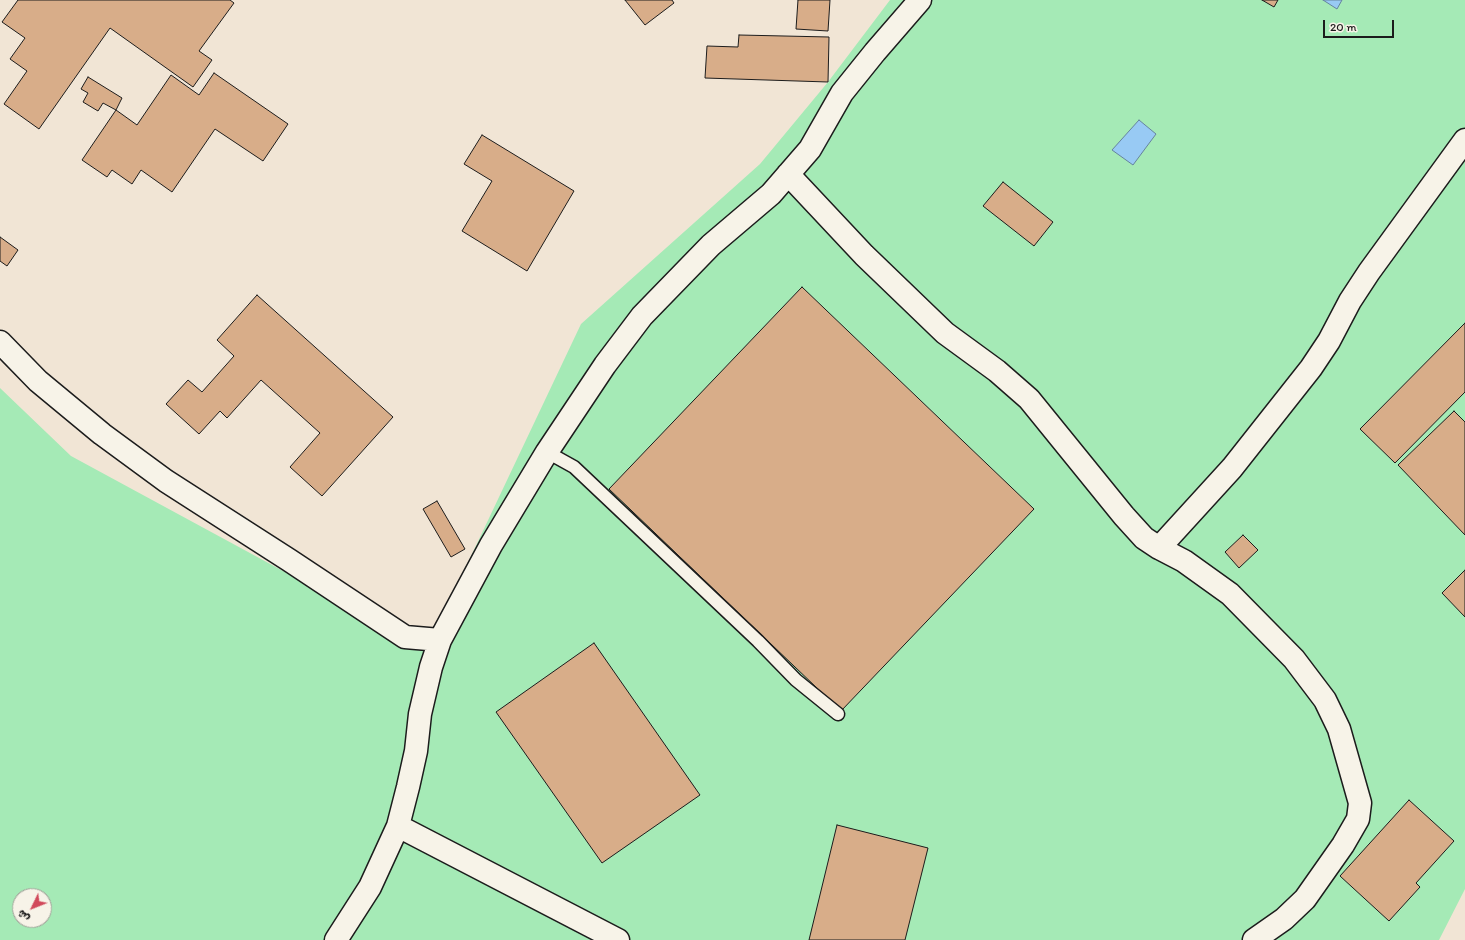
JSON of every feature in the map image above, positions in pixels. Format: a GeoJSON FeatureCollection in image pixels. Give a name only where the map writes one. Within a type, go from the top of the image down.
{"type":"FeatureCollection","features":[{"type":"Feature","properties":{"kind":"street"},"geometry":{"type":"LineString","coordinates":[[336,940],[370,887],[398,826],[416,751],[420,714],[431,667],[440,640],[491,545],[548,452],[605,366],[642,316],[711,245],[771,194],[810,149],[842,93],[920,0]]}},
{"type":"Feature","properties":{"kind":"street"},"geometry":{"type":"LineString","coordinates":[[1159,548],[1232,468],[1298,386],[1329,341],[1350,301],[1369,272],[1465,140]]}},
{"type":"Feature","properties":{"kind":"street"},"geometry":{"type":"LineString","coordinates":[[788,174],[864,255],[945,333],[997,371],[1029,399],[1124,516],[1144,538],[1184,561],[1230,594],[1294,660],[1325,700],[1339,728],[1360,803],[1358,819],[1343,845],[1305,899],[1284,919],[1254,940]]}},
{"type":"Feature","properties":{"kind":"street"},"geometry":{"type":"LineString","coordinates":[[0,342],[38,381],[102,434],[166,481],[405,637],[440,640]]}},
{"type":"Feature","properties":{"kind":"street"},"geometry":{"type":"LineString","coordinates":[[398,826],[618,940]]}},
{"type":"Feature","properties":{"kind":"lane"},"geometry":{"type":"LineString","coordinates":[[548,452],[574,468],[758,641],[796,680],[838,714]]}},
{"type":"Feature","properties":{"kind":"green space"},"geometry":{"type":"Polygon","coordinates":[[[890,0],[1465,0],[1465,889],[1439,940],[0,940],[0,388],[71,456],[427,649],[581,324],[760,164],[828,82],[890,0]]]}},
{"type":"Feature","properties":{"kind":"water"},"geometry":{"type":"Polygon","coordinates":[[[1323,0],[1342,0],[1337,9],[1323,0]]]}},
{"type":"Feature","properties":{"kind":"water"},"geometry":{"type":"Polygon","coordinates":[[[1139,120],[1156,134],[1133,165],[1112,150],[1139,120]]]}},
{"type":"Feature","properties":{"kind":"building"},"geometry":{"type":"Polygon","coordinates":[[[18,0],[230,0],[234,3],[199,51],[212,60],[193,87],[110,28],[39,129],[4,104],[27,71],[10,59],[25,38],[2,22],[18,0]]]}},
{"type":"Feature","properties":{"kind":"building"},"geometry":{"type":"Polygon","coordinates":[[[625,0],[672,0],[674,3],[645,25],[625,0]]]}},
{"type":"Feature","properties":{"kind":"building"},"geometry":{"type":"Polygon","coordinates":[[[798,0],[830,0],[828,31],[796,29],[798,0]]]}},
{"type":"Feature","properties":{"kind":"building"},"geometry":{"type":"Polygon","coordinates":[[[1262,0],[1278,0],[1274,7],[1262,0]]]}},
{"type":"Feature","properties":{"kind":"building"},"geometry":{"type":"Polygon","coordinates":[[[739,35],[829,37],[828,82],[705,78],[707,46],[738,47],[739,35]]]}},
{"type":"Feature","properties":{"kind":"building"},"geometry":{"type":"Polygon","coordinates":[[[214,73],[288,124],[263,161],[215,129],[172,192],[141,170],[132,184],[112,170],[107,177],[82,160],[116,110],[137,125],[171,75],[199,95],[214,73]]]}},
{"type":"Feature","properties":{"kind":"building"},"geometry":{"type":"Polygon","coordinates":[[[88,77],[122,98],[116,110],[103,103],[98,111],[83,102],[88,93],[81,89],[88,77]]]}},
{"type":"Feature","properties":{"kind":"building"},"geometry":{"type":"Polygon","coordinates":[[[482,135],[574,191],[527,271],[462,231],[492,181],[464,164],[482,135]]]}},
{"type":"Feature","properties":{"kind":"building"},"geometry":{"type":"Polygon","coordinates":[[[1003,182],[1053,222],[1034,246],[983,206],[1003,182]]]}},
{"type":"Feature","properties":{"kind":"building"},"geometry":{"type":"Polygon","coordinates":[[[0,237],[18,250],[7,266],[0,261],[0,237]]]}},
{"type":"Feature","properties":{"kind":"building"},"geometry":{"type":"Polygon","coordinates":[[[802,287],[1034,509],[841,711],[609,489],[802,287]]]}},
{"type":"Feature","properties":{"kind":"building"},"geometry":{"type":"Polygon","coordinates":[[[257,295],[393,417],[322,496],[290,467],[320,433],[261,380],[227,418],[220,411],[199,434],[166,404],[188,380],[202,392],[234,356],[217,340],[257,295]]]}},
{"type":"Feature","properties":{"kind":"building"},"geometry":{"type":"Polygon","coordinates":[[[1465,323],[1465,392],[1395,463],[1360,429],[1465,323]]]}},
{"type":"Feature","properties":{"kind":"building"},"geometry":{"type":"Polygon","coordinates":[[[1454,411],[1465,422],[1465,535],[1398,465],[1454,411]]]}},
{"type":"Feature","properties":{"kind":"building"},"geometry":{"type":"Polygon","coordinates":[[[437,501],[465,549],[451,557],[423,509],[437,501]]]}},
{"type":"Feature","properties":{"kind":"building"},"geometry":{"type":"Polygon","coordinates":[[[1243,535],[1258,550],[1239,568],[1225,552],[1243,535]]]}},
{"type":"Feature","properties":{"kind":"building"},"geometry":{"type":"Polygon","coordinates":[[[1465,570],[1465,617],[1442,593],[1465,570]]]}},
{"type":"Feature","properties":{"kind":"building"},"geometry":{"type":"Polygon","coordinates":[[[594,643],[700,795],[602,863],[496,712],[594,643]]]}},
{"type":"Feature","properties":{"kind":"building"},"geometry":{"type":"Polygon","coordinates":[[[1409,800],[1454,841],[1416,883],[1420,887],[1389,921],[1340,876],[1409,800]]]}},
{"type":"Feature","properties":{"kind":"building"},"geometry":{"type":"Polygon","coordinates":[[[837,825],[928,848],[905,940],[809,940],[837,825]]]}}]}
